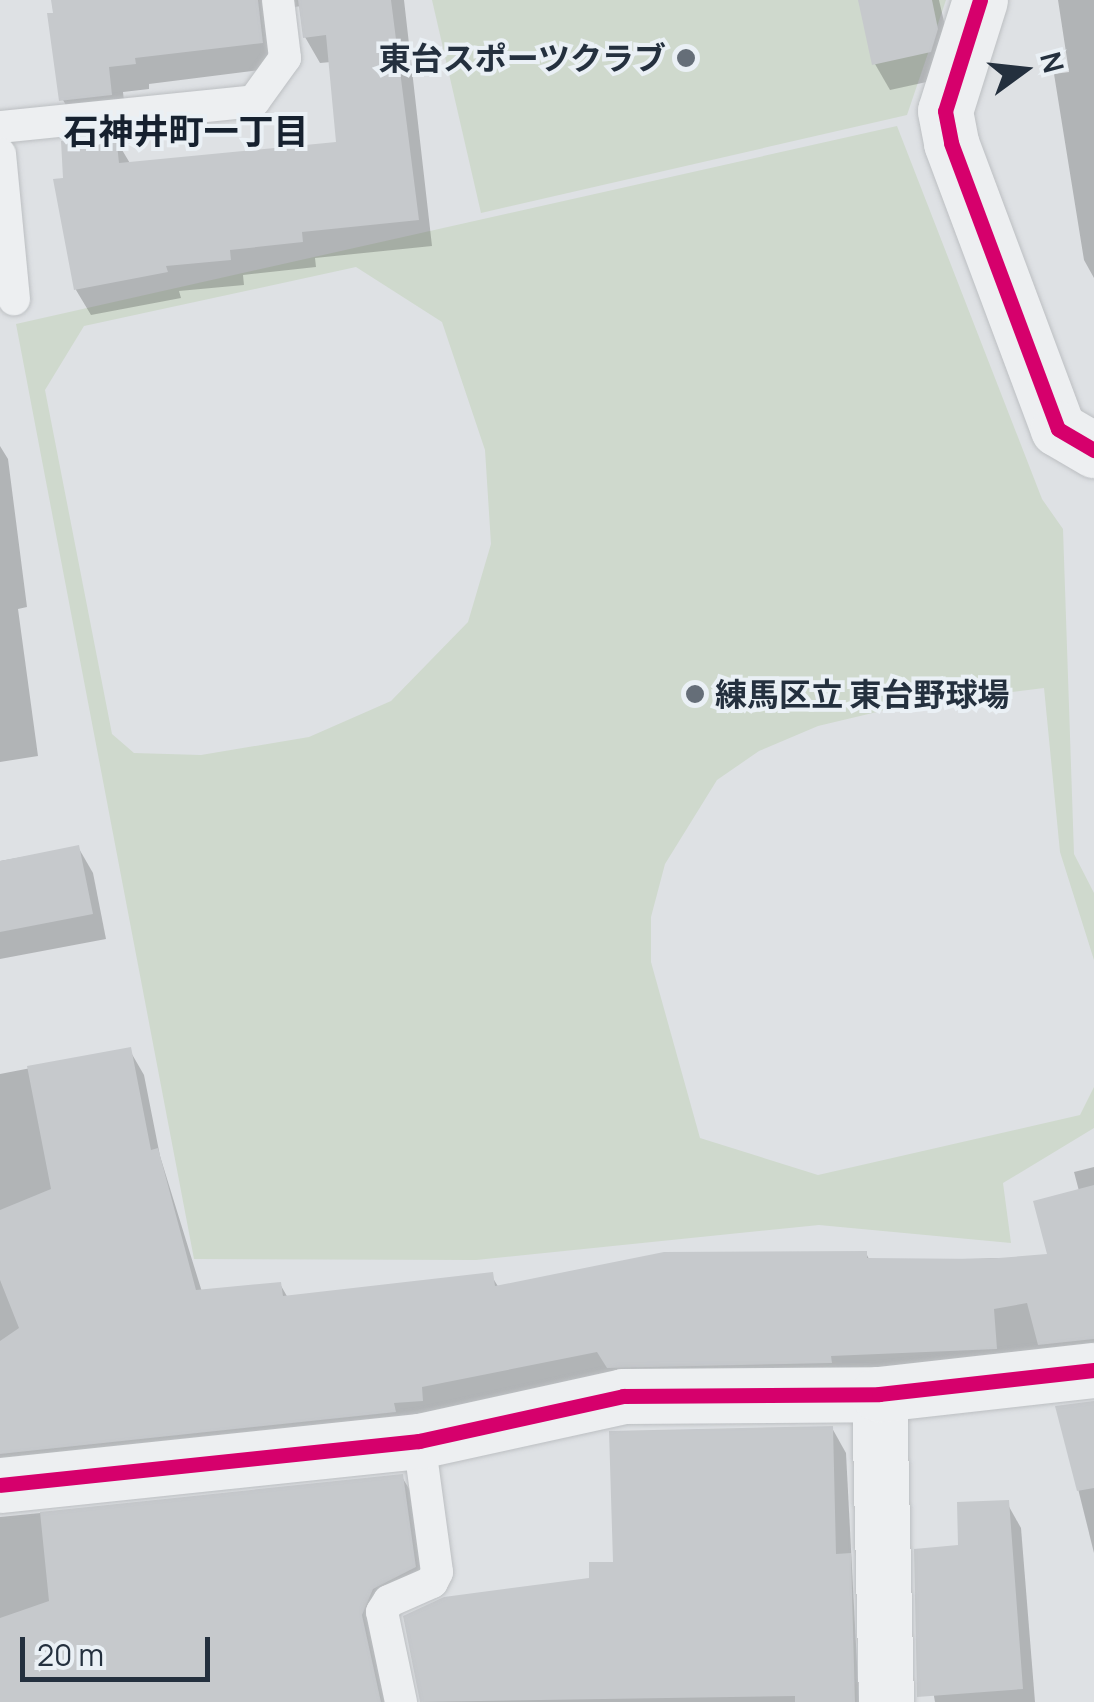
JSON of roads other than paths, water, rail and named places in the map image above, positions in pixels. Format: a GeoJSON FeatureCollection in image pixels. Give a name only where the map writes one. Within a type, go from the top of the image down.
{"type":"FeatureCollection","features":[{"type":"Feature","properties":{"kind":"street"},"geometry":{"type":"LineString","coordinates":[[980,0],[944,111],[951,143],[1058,429],[1094,450]]}},
{"type":"Feature","properties":{"kind":"street"},"geometry":{"type":"LineString","coordinates":[[0,1485],[420,1441],[623,1396],[880,1394],[1094,1370]]}},
{"type":"Feature","properties":{"kind":"street"},"geometry":{"type":"LineString","coordinates":[[880,1394],[886,1702]]}},
{"type":"Feature","properties":{"kind":"lane"},"geometry":{"type":"LineString","coordinates":[[0,127],[254,101],[284,58],[278,0]]}},
{"type":"Feature","properties":{"kind":"lane"},"geometry":{"type":"LineString","coordinates":[[0,154],[14,300]]}},
{"type":"Feature","properties":{"kind":"lane"},"geometry":{"type":"LineString","coordinates":[[401,1702],[382,1612],[389,1600],[432,1582],[437,1572],[420,1441]]}},
{"type":"Feature","properties":{"kind":"place","name":"東台スポーツクラブ"},"geometry":{"type":"Point","coordinates":[686,58]}},
{"type":"Feature","properties":{"kind":"place","name":"練馬区立 東台野球場"},"geometry":{"type":"Point","coordinates":[695,694]}},
{"type":"Feature","properties":{"kind":"district","name":"石神井町一丁目"},"geometry":{"type":"Point","coordinates":[186,131]}}]}
